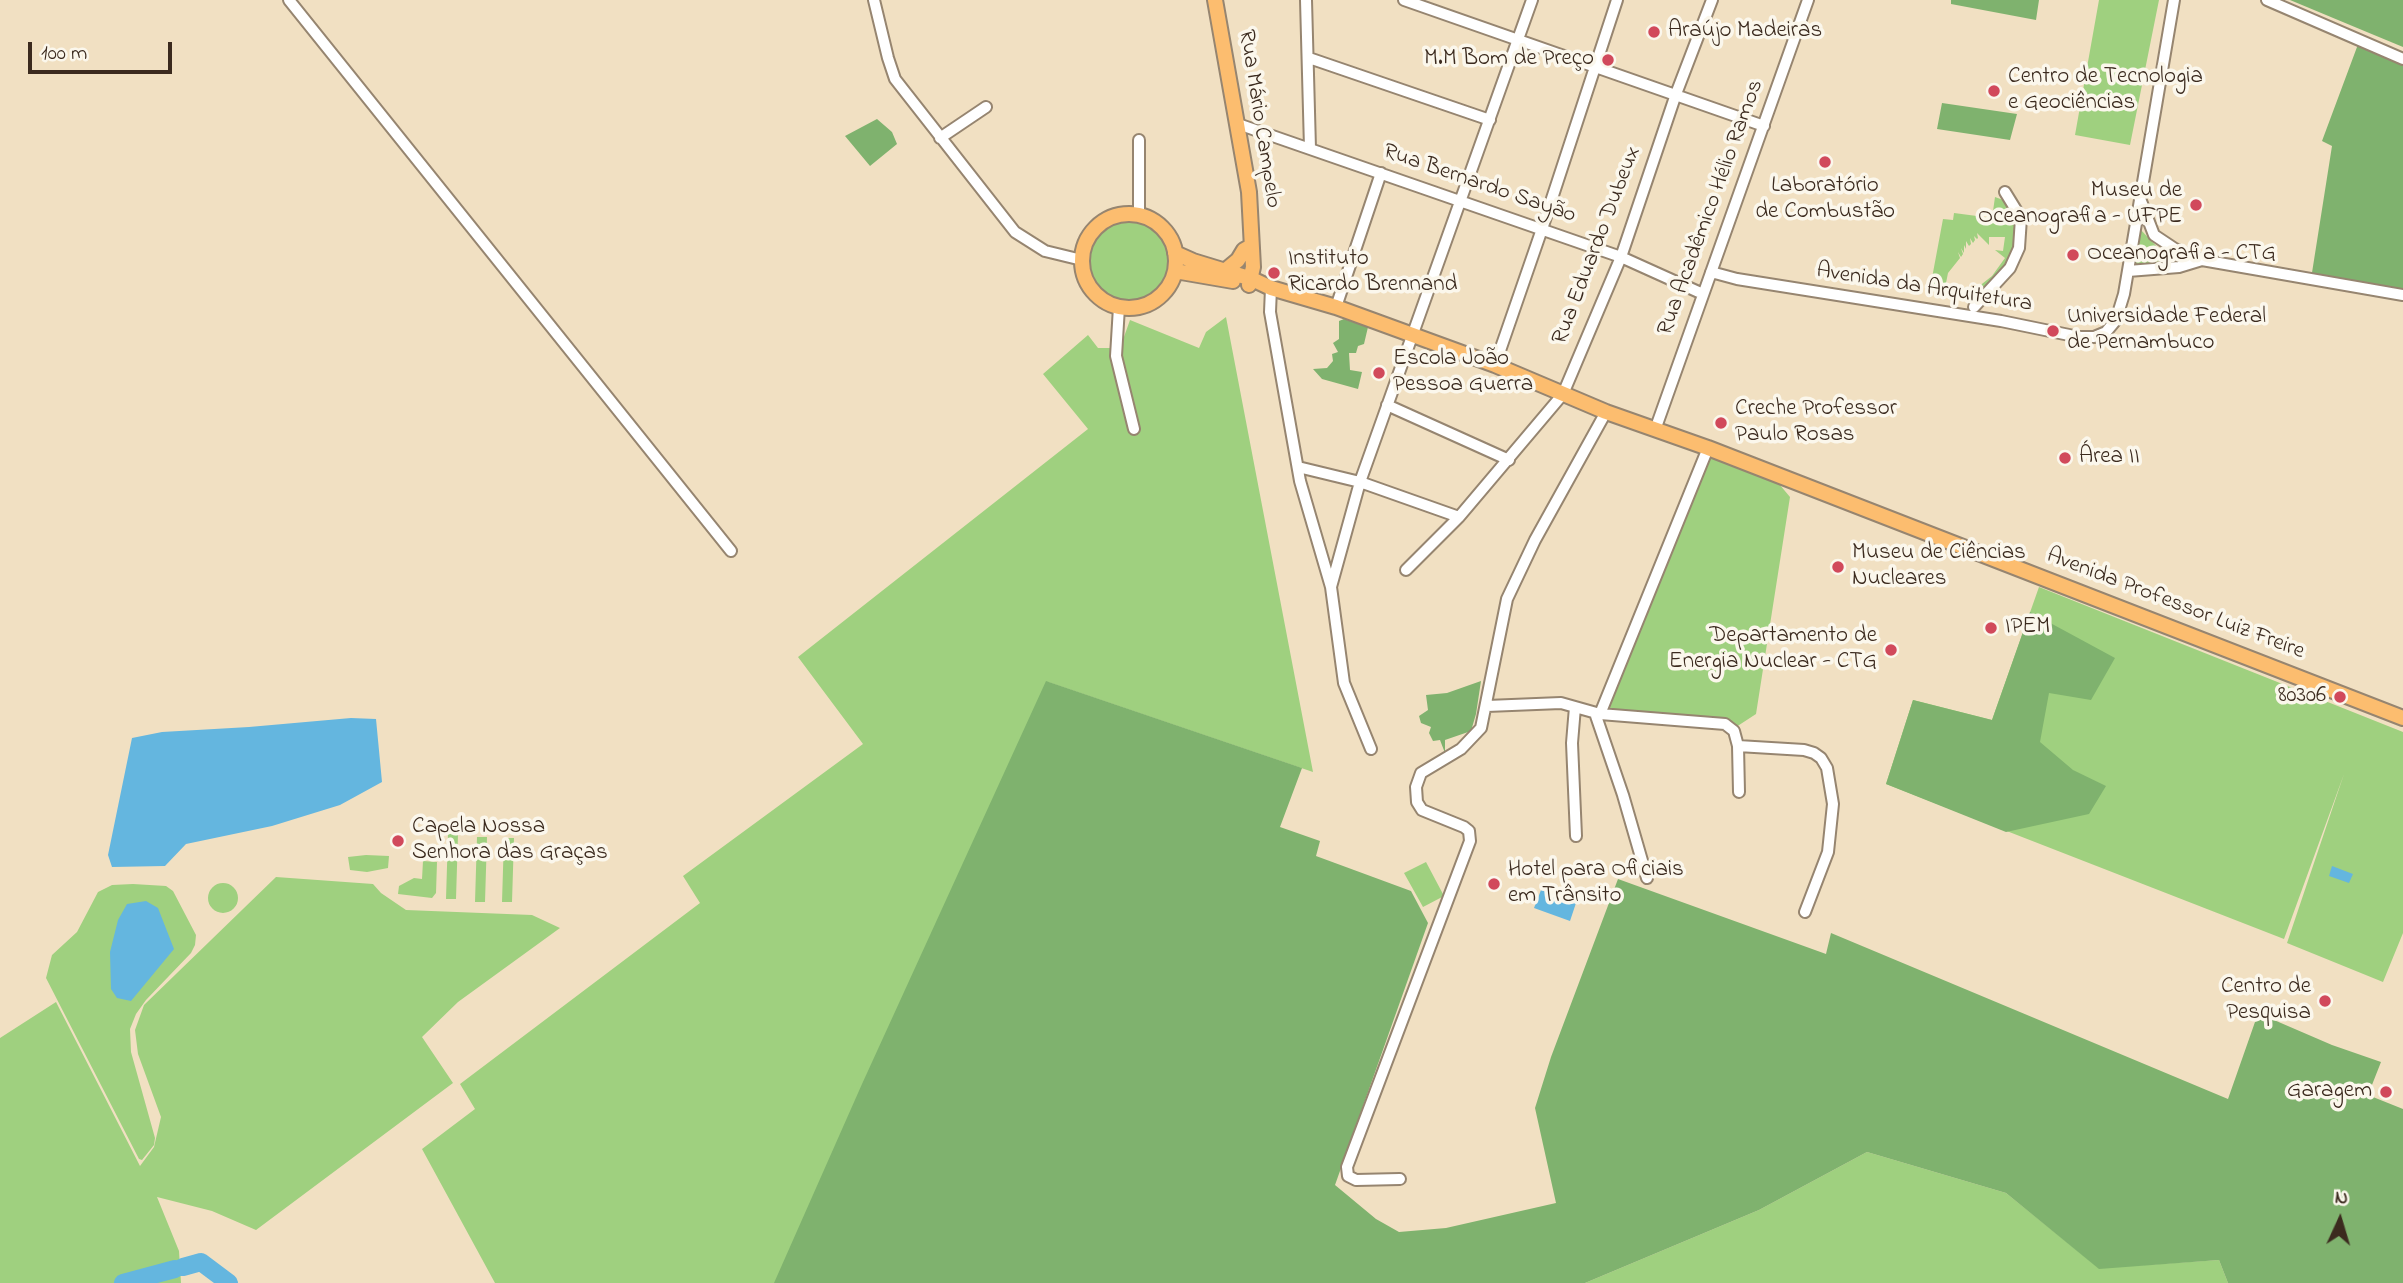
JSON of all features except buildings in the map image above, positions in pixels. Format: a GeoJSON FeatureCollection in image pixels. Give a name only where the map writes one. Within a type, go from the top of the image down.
{"type":"FeatureCollection","features":[{"type":"Feature","properties":{"kind":"main road","name":"Rua Mário Campelo"},"geometry":{"type":"LineString","coordinates":[[1216,0],[1250,200],[1250,282]]}},
{"type":"Feature","properties":{"kind":"main road"},"geometry":{"type":"LineString","coordinates":[[1139,215],[1156,222],[1169,235],[1175,253],[1175,271],[1168,288],[1154,300],[1137,307],[1119,307],[1102,299],[1089,286],[1082,269],[1082,260],[1086,242],[1096,227],[1112,217],[1139,215]]}},
{"type":"Feature","properties":{"kind":"main road"},"geometry":{"type":"LineString","coordinates":[[1226,270],[1251,246]]}},
{"type":"Feature","properties":{"kind":"main road"},"geometry":{"type":"LineString","coordinates":[[1175,253],[1226,270],[1250,282]]}},
{"type":"Feature","properties":{"kind":"main road"},"geometry":{"type":"LineString","coordinates":[[1175,271],[1250,282]]}},
{"type":"Feature","properties":{"kind":"main road","name":"Avenida Professor Luiz Freire"},"geometry":{"type":"LineString","coordinates":[[1250,282],[1264,289],[1271,288],[1336,307],[1495,365],[1606,412],[1708,448],[2403,718]]}},
{"type":"Feature","properties":{"kind":"street"},"geometry":{"type":"LineString","coordinates":[[289,0],[731,551]]}},
{"type":"Feature","properties":{"kind":"street"},"geometry":{"type":"LineString","coordinates":[[874,0],[895,79],[1015,232],[1045,251],[1082,260]]}},
{"type":"Feature","properties":{"kind":"street"},"geometry":{"type":"LineString","coordinates":[[1306,0],[1310,148]]}},
{"type":"Feature","properties":{"kind":"street"},"geometry":{"type":"LineString","coordinates":[[1404,0],[1424,3],[1764,126]]}},
{"type":"Feature","properties":{"kind":"street"},"geometry":{"type":"LineString","coordinates":[[1331,587],[1360,482],[1532,0]]}},
{"type":"Feature","properties":{"kind":"street"},"geometry":{"type":"LineString","coordinates":[[1495,365],[1616,0]]}},
{"type":"Feature","properties":{"kind":"street","name":"Rua Eduardo Dubeux"},"geometry":{"type":"LineString","coordinates":[[1406,570],[1459,517],[1563,394],[1621,257],[1676,94],[1712,0]]}},
{"type":"Feature","properties":{"kind":"street","name":"Rua Acadêmico Hélio Ramos"},"geometry":{"type":"LineString","coordinates":[[1655,430],[1808,0]]}},
{"type":"Feature","properties":{"kind":"street","name":"Avenida da Arquitetura"},"geometry":{"type":"LineString","coordinates":[[1711,272],[1737,279],[2087,337],[2106,332],[2116,320],[2128,271],[2174,0]]}},
{"type":"Feature","properties":{"kind":"street"},"geometry":{"type":"LineString","coordinates":[[2267,0],[2403,59]]}},
{"type":"Feature","properties":{"kind":"street"},"geometry":{"type":"LineString","coordinates":[[1309,58],[1490,120]]}},
{"type":"Feature","properties":{"kind":"street"},"geometry":{"type":"LineString","coordinates":[[940,138],[986,107]]}},
{"type":"Feature","properties":{"kind":"street","name":"Rua Bernardo Sayão"},"geometry":{"type":"LineString","coordinates":[[1238,124],[1621,257],[1703,294]]}},
{"type":"Feature","properties":{"kind":"street"},"geometry":{"type":"LineString","coordinates":[[1139,140],[1139,215]]}},
{"type":"Feature","properties":{"kind":"street"},"geometry":{"type":"LineString","coordinates":[[1336,307],[1381,173]]}},
{"type":"Feature","properties":{"kind":"street"},"geometry":{"type":"LineString","coordinates":[[1974,307],[2010,268],[2019,248],[2021,218],[2005,192]]}},
{"type":"Feature","properties":{"kind":"street"},"geometry":{"type":"LineString","coordinates":[[2140,199],[2154,235],[2175,249],[2202,260],[2403,295]]}},
{"type":"Feature","properties":{"kind":"street"},"geometry":{"type":"LineString","coordinates":[[2128,271],[2179,267],[2202,260]]}},
{"type":"Feature","properties":{"kind":"street"},"geometry":{"type":"LineString","coordinates":[[1271,288],[1270,312],[1300,481],[1331,587],[1345,683],[1371,749]]}},
{"type":"Feature","properties":{"kind":"street"},"geometry":{"type":"LineString","coordinates":[[1119,307],[1116,356],[1134,429]]}},
{"type":"Feature","properties":{"kind":"street"},"geometry":{"type":"LineString","coordinates":[[1387,405],[1509,460]]}},
{"type":"Feature","properties":{"kind":"street"},"geometry":{"type":"LineString","coordinates":[[1400,1179],[1356,1180],[1348,1176],[1347,1167],[1470,841],[1469,831],[1464,827],[1422,810],[1417,802],[1416,787],[1421,773],[1461,749],[1476,736],[1481,727],[1507,599],[1530,549],[1606,412]]}},
{"type":"Feature","properties":{"kind":"street"},"geometry":{"type":"LineString","coordinates":[[1647,878],[1597,714],[1708,448]]}},
{"type":"Feature","properties":{"kind":"street"},"geometry":{"type":"LineString","coordinates":[[1298,467],[1360,482],[1459,517]]}},
{"type":"Feature","properties":{"kind":"street"},"geometry":{"type":"LineString","coordinates":[[1487,706],[1543,702],[1597,714],[1725,724],[1734,731],[1738,746],[1739,792]]}},
{"type":"Feature","properties":{"kind":"street"},"geometry":{"type":"LineString","coordinates":[[1575,707],[1572,743],[1576,836]]}},
{"type":"Feature","properties":{"kind":"street"},"geometry":{"type":"LineString","coordinates":[[1738,746],[1804,750],[1821,758],[1827,768],[1833,803],[1831,832],[1825,863],[1805,912]]}},
{"type":"Feature","properties":{"kind":"green space"},"geometry":{"type":"Polygon","coordinates":[[[1951,0],[2039,0],[2036,20],[1951,4],[1951,0]]]}},
{"type":"Feature","properties":{"kind":"green space"},"geometry":{"type":"Polygon","coordinates":[[[2099,0],[2159,0],[2130,145],[2075,135],[2099,0]]]}},
{"type":"Feature","properties":{"kind":"green space"},"geometry":{"type":"Polygon","coordinates":[[[2290,0],[2403,0],[2403,47],[2362,30],[2290,0]]]}},
{"type":"Feature","properties":{"kind":"green space"},"geometry":{"type":"Polygon","coordinates":[[[2360,39],[2403,60],[2403,294],[2311,279],[2332,146],[2322,141],[2360,39]]]}},
{"type":"Feature","properties":{"kind":"green space"},"geometry":{"type":"Polygon","coordinates":[[[1942,103],[2017,114],[2010,140],[1937,129],[1942,103]]]}},
{"type":"Feature","properties":{"kind":"green space"},"geometry":{"type":"Polygon","coordinates":[[[877,119],[892,132],[897,144],[870,166],[845,136],[877,119]]]}},
{"type":"Feature","properties":{"kind":"green space"},"geometry":{"type":"Polygon","coordinates":[[[1995,197],[2006,201],[2019,221],[2014,255],[1980,299],[1973,291],[1992,276],[2005,258],[1995,250],[2003,251],[2005,237],[1989,237],[1989,245],[1977,233],[1978,238],[1974,236],[1973,243],[1970,238],[1969,246],[1966,241],[1964,253],[1961,248],[1961,257],[1958,252],[1960,258],[1948,273],[1946,283],[1929,294],[1943,219],[1953,220],[1954,213],[1992,218],[1995,197]]]}},
{"type":"Feature","properties":{"kind":"green space"},"geometry":{"type":"Polygon","coordinates":[[[1121,221],[1137,221],[1158,232],[1169,253],[1169,269],[1158,290],[1137,301],[1121,301],[1107,295],[1095,283],[1089,269],[1089,253],[1095,239],[1107,227],[1121,221]]]}},
{"type":"Feature","properties":{"kind":"green space"},"geometry":{"type":"Polygon","coordinates":[[[2140,229],[2161,251],[2178,258],[2135,265],[2140,229]]]}},
{"type":"Feature","properties":{"kind":"green space"},"geometry":{"type":"Polygon","coordinates":[[[1226,317],[1313,772],[1048,682],[776,1283],[495,1283],[422,1149],[475,1109],[460,1084],[700,903],[683,876],[863,744],[798,657],[1088,429],[1043,374],[1088,335],[1098,348],[1120,348],[1130,320],[1199,348],[1206,332],[1226,317]]]}},
{"type":"Feature","properties":{"kind":"green space"},"geometry":{"type":"Polygon","coordinates":[[[1344,319],[1368,327],[1364,344],[1358,346],[1356,353],[1349,353],[1350,370],[1362,372],[1358,389],[1322,379],[1313,369],[1327,368],[1333,361],[1332,354],[1338,352],[1333,343],[1339,339],[1339,321],[1344,319]]]}},
{"type":"Feature","properties":{"kind":"green space"},"geometry":{"type":"Polygon","coordinates":[[[1708,448],[1769,472],[1790,497],[1756,714],[1733,729],[1615,719],[1607,705],[1708,448]]]}},
{"type":"Feature","properties":{"kind":"green space"},"geometry":{"type":"Polygon","coordinates":[[[2039,587],[2403,732],[2403,933],[2383,982],[2287,943],[2344,774],[2284,939],[1886,784],[1913,700],[1992,720],[2039,587]]]}},
{"type":"Feature","properties":{"kind":"green space"},"geometry":{"type":"Polygon","coordinates":[[[2030,612],[2115,658],[2091,700],[2049,693],[2040,742],[2073,770],[2106,786],[2089,814],[2006,832],[1886,784],[1913,700],[1992,720],[2030,612]]]}},
{"type":"Feature","properties":{"kind":"green space"},"geometry":{"type":"Polygon","coordinates":[[[1046,681],[1302,768],[1280,827],[1320,841],[1316,856],[1411,891],[1428,923],[1335,1185],[1376,1219],[1399,1232],[1446,1228],[1556,1203],[1535,1108],[1551,1057],[1618,879],[1826,954],[1831,933],[2228,1099],[2255,1022],[2267,1017],[2332,1045],[2381,1062],[2368,1095],[2403,1109],[2403,1283],[2228,1283],[2219,1260],[2099,1269],[2006,1193],[1867,1152],[1759,1210],[1585,1283],[774,1283],[1046,681]]]}},
{"type":"Feature","properties":{"kind":"green space"},"geometry":{"type":"Polygon","coordinates":[[[1481,681],[1471,731],[1445,740],[1445,753],[1440,740],[1433,741],[1429,733],[1431,727],[1421,723],[1419,716],[1428,710],[1426,695],[1447,693],[1481,681]]]}},
{"type":"Feature","properties":{"kind":"green space"},"geometry":{"type":"Polygon","coordinates":[[[448,834],[458,834],[456,899],[446,899],[448,834]]]}},
{"type":"Feature","properties":{"kind":"green space"},"geometry":{"type":"Polygon","coordinates":[[[477,837],[487,837],[485,902],[475,902],[477,837]]]}},
{"type":"Feature","properties":{"kind":"green space"},"geometry":{"type":"Polygon","coordinates":[[[504,838],[514,838],[512,902],[502,902],[504,838]]]}},
{"type":"Feature","properties":{"kind":"green space"},"geometry":{"type":"Polygon","coordinates":[[[389,856],[388,868],[367,872],[350,870],[348,857],[389,856]]]}},
{"type":"Feature","properties":{"kind":"green space"},"geometry":{"type":"Polygon","coordinates":[[[423,861],[437,862],[436,893],[432,898],[398,894],[399,886],[414,878],[422,879],[423,861]]]}},
{"type":"Feature","properties":{"kind":"green space"},"geometry":{"type":"Polygon","coordinates":[[[1426,862],[1444,896],[1423,907],[1404,873],[1426,862]]]}},
{"type":"Feature","properties":{"kind":"green space"},"geometry":{"type":"Polygon","coordinates":[[[276,877],[373,884],[381,893],[406,910],[532,915],[560,928],[458,1002],[422,1037],[453,1083],[256,1230],[212,1211],[157,1197],[179,1251],[181,1283],[0,1283],[0,1038],[56,1002],[140,1166],[154,1147],[161,1117],[138,1054],[135,1030],[144,1005],[276,877]]]}},
{"type":"Feature","properties":{"kind":"green space"},"geometry":{"type":"Polygon","coordinates":[[[223,883],[234,887],[238,898],[234,909],[223,913],[212,909],[208,898],[212,887],[223,883]]]}},
{"type":"Feature","properties":{"kind":"green space"},"geometry":{"type":"Polygon","coordinates":[[[112,885],[166,886],[173,891],[196,935],[191,953],[146,1000],[130,1029],[131,1052],[155,1138],[154,1145],[142,1160],[139,1159],[46,978],[52,955],[77,932],[98,892],[112,885]]]}},
{"type":"Feature","properties":{"kind":"green space"},"geometry":{"type":"Polygon","coordinates":[[[1867,1152],[2006,1193],[2099,1268],[2219,1260],[2228,1283],[1585,1283],[1759,1210],[1867,1152]]]}},
{"type":"Feature","properties":{"kind":"water"},"geometry":{"type":"Polygon","coordinates":[[[351,718],[376,719],[382,782],[340,805],[272,826],[186,844],[165,866],[112,867],[108,855],[132,738],[162,732],[351,718]]]}},
{"type":"Feature","properties":{"kind":"water"},"geometry":{"type":"Polygon","coordinates":[[[2332,866],[2353,874],[2349,883],[2329,876],[2332,866]]]}},
{"type":"Feature","properties":{"kind":"water"},"geometry":{"type":"Polygon","coordinates":[[[1541,890],[1576,903],[1570,921],[1534,908],[1541,890]]]}},
{"type":"Feature","properties":{"kind":"water"},"geometry":{"type":"Polygon","coordinates":[[[146,901],[158,908],[174,949],[131,1001],[117,998],[111,989],[110,952],[118,920],[127,904],[146,901]]]}},
{"type":"Feature","properties":{"kind":"waterway"},"geometry":{"type":"LineString","coordinates":[[183,1267],[201,1262],[229,1283]]}},
{"type":"Feature","properties":{"kind":"waterway"},"geometry":{"type":"LineString","coordinates":[[123,1283],[175,1269]]}},
{"type":"Feature","properties":{"kind":"place","name":"Araújo Madeiras"},"geometry":{"type":"Point","coordinates":[1654,32]}},
{"type":"Feature","properties":{"kind":"place","name":"M.M Bom de Preço"},"geometry":{"type":"Point","coordinates":[1608,60]}},
{"type":"Feature","properties":{"kind":"place","name":"Centro de Tecnologia e Geociências"},"geometry":{"type":"Point","coordinates":[1994,91]}},
{"type":"Feature","properties":{"kind":"place","name":"Laboratório de Combustão"},"geometry":{"type":"Point","coordinates":[1825,162]}},
{"type":"Feature","properties":{"kind":"place","name":"Museu de Oceanografia - UFPE"},"geometry":{"type":"Point","coordinates":[2196,205]}},
{"type":"Feature","properties":{"kind":"place","name":"Oceanografia - CTG"},"geometry":{"type":"Point","coordinates":[2073,255]}},
{"type":"Feature","properties":{"kind":"place","name":"Instituto Ricardo Brennand"},"geometry":{"type":"Point","coordinates":[1274,273]}},
{"type":"Feature","properties":{"kind":"place","name":"Universidade Federal de Pernambuco"},"geometry":{"type":"Point","coordinates":[2053,331]}},
{"type":"Feature","properties":{"kind":"place","name":"Escola João Pessoa Guerra"},"geometry":{"type":"Point","coordinates":[1379,373]}},
{"type":"Feature","properties":{"kind":"place","name":"Creche Professor Paulo Rosas"},"geometry":{"type":"Point","coordinates":[1721,423]}},
{"type":"Feature","properties":{"kind":"place","name":"Área II"},"geometry":{"type":"Point","coordinates":[2065,458]}},
{"type":"Feature","properties":{"kind":"place","name":"Museu de Ciências Nucleares"},"geometry":{"type":"Point","coordinates":[1838,567]}},
{"type":"Feature","properties":{"kind":"place","name":"IPEM"},"geometry":{"type":"Point","coordinates":[1991,628]}},
{"type":"Feature","properties":{"kind":"place","name":"Departamento de Energia Nuclear - CTG"},"geometry":{"type":"Point","coordinates":[1891,650]}},
{"type":"Feature","properties":{"kind":"place","name":"80306"},"geometry":{"type":"Point","coordinates":[2340,697]}},
{"type":"Feature","properties":{"kind":"place","name":"Capela Nossa Senhora das Graças"},"geometry":{"type":"Point","coordinates":[398,841]}},
{"type":"Feature","properties":{"kind":"place","name":"Hotel para Oficiais em Trânsito"},"geometry":{"type":"Point","coordinates":[1494,884]}},
{"type":"Feature","properties":{"kind":"place","name":"Centro de Pesquisa"},"geometry":{"type":"Point","coordinates":[2325,1001]}},
{"type":"Feature","properties":{"kind":"place","name":"Garagem"},"geometry":{"type":"Point","coordinates":[2386,1092]}}]}
